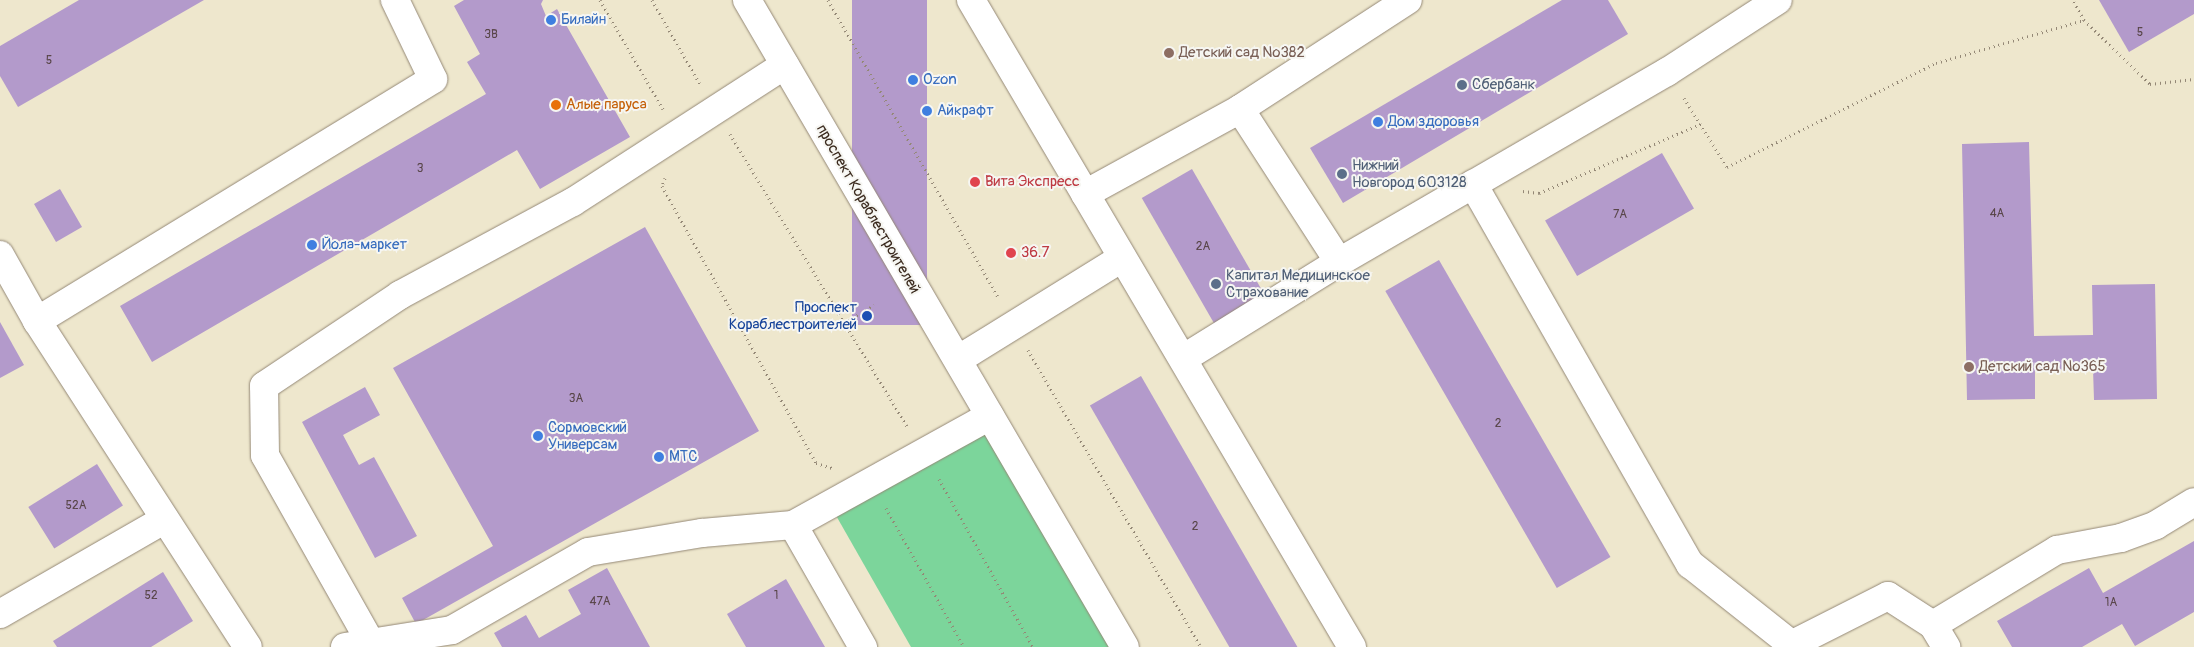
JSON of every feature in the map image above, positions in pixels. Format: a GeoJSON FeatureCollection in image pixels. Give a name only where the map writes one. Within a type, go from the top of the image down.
{"type":"FeatureCollection","features":[{"type":"Feature","properties":{"kind":"street"},"geometry":{"type":"LineString","coordinates":[[37,321],[433,78],[395,0]]}},
{"type":"Feature","properties":{"kind":"street","name":"проспект Кораблестроителей"},"geometry":{"type":"LineString","coordinates":[[748,0],[912,286],[959,359],[990,416],[1125,647]]}},
{"type":"Feature","properties":{"kind":"street"},"geometry":{"type":"LineString","coordinates":[[971,0],[1122,258],[1184,358],[1352,647]]}},
{"type":"Feature","properties":{"kind":"street"},"geometry":{"type":"LineString","coordinates":[[1085,194],[1240,110],[1408,0]]}},
{"type":"Feature","properties":{"kind":"street"},"geometry":{"type":"LineString","coordinates":[[1184,358],[1339,262],[1667,72],[1778,0]]}},
{"type":"Feature","properties":{"kind":"street"},"geometry":{"type":"LineString","coordinates":[[785,65],[679,136],[573,202],[400,295],[264,386],[265,455],[363,646],[452,630],[588,552],[702,533],[792,525],[990,416]]}},
{"type":"Feature","properties":{"kind":"street"},"geometry":{"type":"LineString","coordinates":[[1240,110],[1339,262]]}},
{"type":"Feature","properties":{"kind":"street"},"geometry":{"type":"LineString","coordinates":[[1473,184],[1690,564],[1789,646],[1888,596],[1940,636],[2057,550],[2121,538],[2156,524],[2194,502]]}},
{"type":"Feature","properties":{"kind":"street"},"geometry":{"type":"LineString","coordinates":[[0,254],[37,321],[248,647]]}},
{"type":"Feature","properties":{"kind":"street"},"geometry":{"type":"LineString","coordinates":[[959,359],[1122,258]]}},
{"type":"Feature","properties":{"kind":"street"},"geometry":{"type":"LineString","coordinates":[[0,614],[165,519]]}},
{"type":"Feature","properties":{"kind":"street"},"geometry":{"type":"LineString","coordinates":[[792,525],[863,647]]}},
{"type":"Feature","properties":{"kind":"path"},"geometry":{"type":"LineString","coordinates":[[600,0],[679,136],[662,186],[816,462],[870,482],[964,647]]}},
{"type":"Feature","properties":{"kind":"path"},"geometry":{"type":"LineString","coordinates":[[652,0],[716,111],[923,453],[1033,647]]}},
{"type":"Feature","properties":{"kind":"path"},"geometry":{"type":"LineString","coordinates":[[2074,0],[2084,20],[2150,84],[2194,79]]}},
{"type":"Feature","properties":{"kind":"path"},"geometry":{"type":"LineString","coordinates":[[1667,72],[1727,167],[1936,63],[2084,20]]}},
{"type":"Feature","properties":{"kind":"path"},"geometry":{"type":"LineString","coordinates":[[1520,190],[1539,193],[1700,124]]}},
{"type":"Feature","properties":{"kind":"path"},"geometry":{"type":"LineString","coordinates":[[844,323],[874,305]]}},
{"type":"Feature","properties":{"kind":"green space"},"geometry":{"type":"Polygon","coordinates":[[[990,416],[1125,647],[911,647],[830,505],[990,416]]]}},
{"type":"Feature","properties":{"kind":"building"},"geometry":{"type":"Polygon","coordinates":[[[79,0],[204,0],[18,107],[0,76],[0,46],[79,0]]]}},
{"type":"Feature","properties":{"kind":"building"},"geometry":{"type":"Polygon","coordinates":[[[464,0],[543,0],[541,4],[546,16],[557,9],[630,137],[540,189],[517,150],[152,362],[120,306],[486,94],[467,62],[480,54],[454,6],[464,0]]]}},
{"type":"Feature","properties":{"kind":"building"},"geometry":{"type":"Polygon","coordinates":[[[852,0],[927,0],[927,325],[852,325],[852,0]]]}},
{"type":"Feature","properties":{"kind":"building"},"geometry":{"type":"Polygon","coordinates":[[[1562,0],[1608,0],[1628,34],[1343,203],[1310,148],[1562,0]]]}},
{"type":"Feature","properties":{"kind":"building"},"geometry":{"type":"Polygon","coordinates":[[[2099,0],[2194,0],[2194,14],[2129,52],[2099,0]]]}},
{"type":"Feature","properties":{"kind":"building"},"geometry":{"type":"Polygon","coordinates":[[[2029,142],[2034,336],[2093,335],[2092,285],[2155,284],[2157,399],[2094,400],[2093,369],[2035,370],[2035,399],[1967,400],[1962,144],[2029,142]]]}},
{"type":"Feature","properties":{"kind":"building"},"geometry":{"type":"Polygon","coordinates":[[[1662,153],[1694,208],[1577,276],[1545,220],[1662,153]]]}},
{"type":"Feature","properties":{"kind":"building"},"geometry":{"type":"Polygon","coordinates":[[[1192,169],[1265,295],[1215,324],[1142,198],[1192,169]]]}},
{"type":"Feature","properties":{"kind":"building"},"geometry":{"type":"Polygon","coordinates":[[[60,189],[82,227],[56,242],[34,204],[60,189]]]}},
{"type":"Feature","properties":{"kind":"building"},"geometry":{"type":"Polygon","coordinates":[[[645,227],[759,431],[416,624],[402,598],[493,546],[393,368],[645,227]]]}},
{"type":"Feature","properties":{"kind":"building"},"geometry":{"type":"Polygon","coordinates":[[[1439,260],[1610,557],[1557,588],[1385,291],[1439,260]]]}},
{"type":"Feature","properties":{"kind":"building"},"geometry":{"type":"Polygon","coordinates":[[[0,322],[24,365],[0,378],[0,322]]]}},
{"type":"Feature","properties":{"kind":"building"},"geometry":{"type":"Polygon","coordinates":[[[1141,376],[1297,647],[1229,647],[1090,406],[1141,376]]]}},
{"type":"Feature","properties":{"kind":"building"},"geometry":{"type":"Polygon","coordinates":[[[365,387],[380,415],[343,435],[359,465],[374,457],[417,536],[375,558],[302,422],[365,387]]]}},
{"type":"Feature","properties":{"kind":"building"},"geometry":{"type":"Polygon","coordinates":[[[97,464],[123,506],[54,548],[28,507],[97,464]]]}},
{"type":"Feature","properties":{"kind":"building"},"geometry":{"type":"Polygon","coordinates":[[[2194,541],[2194,612],[2135,646],[2122,624],[2082,647],[2012,647],[1997,621],[2089,568],[2103,593],[2194,541]]]}},
{"type":"Feature","properties":{"kind":"building"},"geometry":{"type":"Polygon","coordinates":[[[607,568],[650,647],[502,647],[494,633],[526,615],[539,638],[581,614],[568,590],[607,568]]]}},
{"type":"Feature","properties":{"kind":"building"},"geometry":{"type":"Polygon","coordinates":[[[163,572],[193,621],[151,647],[57,647],[53,641],[163,572]]]}},
{"type":"Feature","properties":{"kind":"building"},"geometry":{"type":"Polygon","coordinates":[[[786,579],[825,647],[746,647],[727,614],[786,579]]]}},
{"type":"Feature","properties":{"kind":"place","name":"Билайн"},"geometry":{"type":"Point","coordinates":[551,20]}},
{"type":"Feature","properties":{"kind":"place","name":"Детский сад №382"},"geometry":{"type":"Point","coordinates":[1169,53]}},
{"type":"Feature","properties":{"kind":"place","name":"Ozon"},"geometry":{"type":"Point","coordinates":[913,80]}},
{"type":"Feature","properties":{"kind":"place","name":"Сбербанк"},"geometry":{"type":"Point","coordinates":[1462,85]}},
{"type":"Feature","properties":{"kind":"place","name":"Алые паруса"},"geometry":{"type":"Point","coordinates":[556,105]}},
{"type":"Feature","properties":{"kind":"place","name":"Айкрафт"},"geometry":{"type":"Point","coordinates":[927,111]}},
{"type":"Feature","properties":{"kind":"place","name":"Дом здоровья"},"geometry":{"type":"Point","coordinates":[1378,122]}},
{"type":"Feature","properties":{"kind":"place","name":"Нижний Новгород 603128"},"geometry":{"type":"Point","coordinates":[1342,174]}},
{"type":"Feature","properties":{"kind":"place","name":"Вита Экспресс"},"geometry":{"type":"Point","coordinates":[975,182]}},
{"type":"Feature","properties":{"kind":"place","name":"Йола-маркет"},"geometry":{"type":"Point","coordinates":[312,245]}},
{"type":"Feature","properties":{"kind":"place","name":"36.7"},"geometry":{"type":"Point","coordinates":[1011,253]}},
{"type":"Feature","properties":{"kind":"place","name":"Капитал Медицинское Страхование"},"geometry":{"type":"Point","coordinates":[1216,284]}},
{"type":"Feature","properties":{"kind":"place","name":"Проспект Кораблестроителей"},"geometry":{"type":"Point","coordinates":[867,316]}},
{"type":"Feature","properties":{"kind":"place","name":"Детский сад №365"},"geometry":{"type":"Point","coordinates":[1969,367]}},
{"type":"Feature","properties":{"kind":"place","name":"Сормовский Универсам"},"geometry":{"type":"Point","coordinates":[538,436]}},
{"type":"Feature","properties":{"kind":"place","name":"МТС"},"geometry":{"type":"Point","coordinates":[659,457]}}]}
